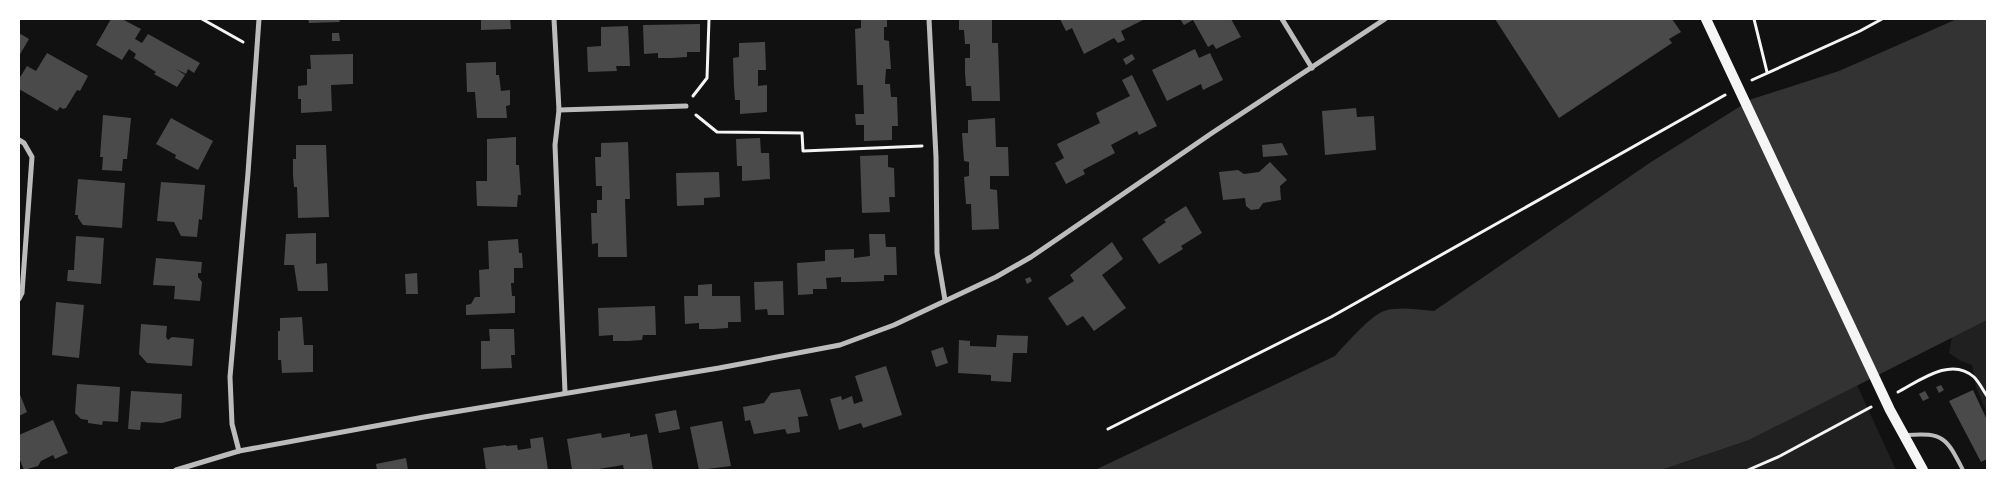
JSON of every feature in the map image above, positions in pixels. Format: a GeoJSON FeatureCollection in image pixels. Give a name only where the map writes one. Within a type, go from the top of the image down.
{"type":"FeatureCollection","features":[{"type":"Feature","properties":{"kind":"main road"},"geometry":{"type":"LineString","coordinates":[[1706,19],[1890,410],[1922,470]]}},
{"type":"Feature","properties":{"kind":"street"},"geometry":{"type":"LineString","coordinates":[[239,451],[232,424],[230,377],[259,19]]}},
{"type":"Feature","properties":{"kind":"street"},"geometry":{"type":"LineString","coordinates":[[554,19],[559,110],[555,145],[565,392]]}},
{"type":"Feature","properties":{"kind":"street"},"geometry":{"type":"LineString","coordinates":[[929,19],[936,146],[937,253],[945,300]]}},
{"type":"Feature","properties":{"kind":"street"},"geometry":{"type":"LineString","coordinates":[[1282,19],[1312,68]]}},
{"type":"Feature","properties":{"kind":"street"},"geometry":{"type":"LineString","coordinates":[[176,470],[239,451],[565,392],[719,368],[840,345],[894,326],[1031,258],[1212,133],[1384,19]]}},
{"type":"Feature","properties":{"kind":"street"},"geometry":{"type":"LineString","coordinates":[[559,110],[686,106]]}},
{"type":"Feature","properties":{"kind":"street"},"geometry":{"type":"LineString","coordinates":[[19,140],[24,143],[32,157],[22,293],[19,299]]}},
{"type":"Feature","properties":{"kind":"lane"},"geometry":{"type":"LineString","coordinates":[[1905,436],[1928,433],[1940,436],[1953,450],[1963,470]]}},
{"type":"Feature","properties":{"kind":"path"},"geometry":{"type":"LineString","coordinates":[[202,19],[256,50]]}},
{"type":"Feature","properties":{"kind":"path"},"geometry":{"type":"LineString","coordinates":[[709,19],[707,78],[686,106],[717,132],[802,133],[803,151],[936,146]]}},
{"type":"Feature","properties":{"kind":"path"},"geometry":{"type":"LineString","coordinates":[[1754,19],[1766,72]]}},
{"type":"Feature","properties":{"kind":"path"},"geometry":{"type":"LineString","coordinates":[[1750,81],[1766,72],[1860,31],[1882,19]]}},
{"type":"Feature","properties":{"kind":"path"},"geometry":{"type":"LineString","coordinates":[[1108,429],[1331,317],[1726,94]]}},
{"type":"Feature","properties":{"kind":"path"},"geometry":{"type":"LineString","coordinates":[[1898,393],[1939,370],[1958,369],[1975,378],[1987,396]]}},
{"type":"Feature","properties":{"kind":"path"},"geometry":{"type":"LineString","coordinates":[[1748,470],[1780,456],[1872,406]]}},
{"type":"Feature","properties":{"kind":"shaded area"},"geometry":{"type":"Polygon","coordinates":[[[1957,19],[1987,19],[1987,320],[1749,440],[1661,470],[1095,470],[1335,356],[1365,324],[1384,311],[1402,309],[1434,311],[1651,162],[1752,99],[1839,71],[1957,19]]]}},
{"type":"Feature","properties":{"kind":"shaded area"},"geometry":{"type":"Polygon","coordinates":[[[1987,308],[1987,413],[1976,387],[1972,365],[1961,361],[1949,353],[1954,326],[1987,308]]]}},
{"type":"Feature","properties":{"kind":"shaded area"},"geometry":{"type":"Polygon","coordinates":[[[1857,385],[1896,470],[1661,470],[1749,440],[1857,385]]]}},
{"type":"Feature","properties":{"kind":"building"},"geometry":{"type":"Polygon","coordinates":[[[111,19],[122,19],[141,29],[135,39],[142,43],[148,34],[200,63],[194,73],[188,69],[186,74],[176,69],[185,75],[177,87],[154,74],[156,72],[134,58],[136,54],[129,49],[122,60],[96,45],[111,19]]]}},
{"type":"Feature","properties":{"kind":"building"},"geometry":{"type":"Polygon","coordinates":[[[308,19],[339,19],[340,22],[309,23],[308,19]]]}},
{"type":"Feature","properties":{"kind":"building"},"geometry":{"type":"Polygon","coordinates":[[[481,19],[510,19],[511,29],[481,30],[481,19]]]}},
{"type":"Feature","properties":{"kind":"building"},"geometry":{"type":"Polygon","coordinates":[[[861,19],[887,19],[887,27],[884,27],[884,40],[889,41],[891,69],[886,69],[885,84],[890,84],[891,97],[897,97],[898,126],[892,126],[892,140],[864,141],[864,125],[856,125],[855,114],[864,114],[863,85],[857,85],[855,29],[861,28],[861,19]]]}},
{"type":"Feature","properties":{"kind":"building"},"geometry":{"type":"Polygon","coordinates":[[[959,19],[992,19],[992,43],[998,43],[1000,101],[972,101],[971,86],[966,86],[965,73],[965,58],[970,58],[970,44],[965,44],[964,30],[959,30],[959,19]]]}},
{"type":"Feature","properties":{"kind":"building"},"geometry":{"type":"Polygon","coordinates":[[[1060,19],[1145,19],[1121,31],[1125,40],[1118,43],[1114,38],[1084,54],[1072,28],[1066,31],[1060,19]]]}},
{"type":"Feature","properties":{"kind":"building"},"geometry":{"type":"Polygon","coordinates":[[[1180,19],[1231,19],[1241,37],[1216,49],[1213,44],[1208,47],[1193,20],[1184,25],[1180,19]]]}},
{"type":"Feature","properties":{"kind":"building"},"geometry":{"type":"Polygon","coordinates":[[[1495,19],[1672,19],[1681,32],[1669,39],[1672,43],[1559,118],[1495,19]]]}},
{"type":"Feature","properties":{"kind":"building"},"geometry":{"type":"Polygon","coordinates":[[[700,24],[700,52],[687,52],[687,57],[672,58],[658,58],[658,53],[644,54],[643,25],[700,24]]]}},
{"type":"Feature","properties":{"kind":"building"},"geometry":{"type":"Polygon","coordinates":[[[628,26],[630,66],[616,66],[617,71],[588,72],[587,47],[601,46],[601,27],[628,26]]]}},
{"type":"Feature","properties":{"kind":"building"},"geometry":{"type":"Polygon","coordinates":[[[19,33],[29,39],[19,56],[19,33]]]}},
{"type":"Feature","properties":{"kind":"building"},"geometry":{"type":"Polygon","coordinates":[[[332,33],[339,33],[340,41],[332,41],[332,33]]]}},
{"type":"Feature","properties":{"kind":"building"},"geometry":{"type":"Polygon","coordinates":[[[765,42],[766,70],[758,70],[758,86],[767,85],[767,112],[740,114],[740,100],[735,100],[733,58],[739,57],[739,43],[765,42]]]}},
{"type":"Feature","properties":{"kind":"building"},"geometry":{"type":"Polygon","coordinates":[[[1195,49],[1199,58],[1210,53],[1223,80],[1203,90],[1201,84],[1167,101],[1152,70],[1195,49]]]}},
{"type":"Feature","properties":{"kind":"building"},"geometry":{"type":"Polygon","coordinates":[[[47,53],[88,76],[80,91],[77,90],[66,108],[60,107],[57,111],[19,89],[19,79],[27,66],[36,71],[47,53]]]}},
{"type":"Feature","properties":{"kind":"building"},"geometry":{"type":"Polygon","coordinates":[[[353,54],[353,84],[331,85],[332,111],[301,113],[301,99],[298,99],[298,86],[307,85],[307,69],[311,69],[310,55],[353,54]]]}},
{"type":"Feature","properties":{"kind":"building"},"geometry":{"type":"Polygon","coordinates":[[[1132,54],[1135,59],[1126,65],[1123,59],[1132,54]]]}},
{"type":"Feature","properties":{"kind":"building"},"geometry":{"type":"Polygon","coordinates":[[[496,62],[496,75],[499,75],[501,91],[510,90],[510,105],[506,106],[507,118],[477,118],[475,92],[467,92],[466,63],[496,62]]]}},
{"type":"Feature","properties":{"kind":"building"},"geometry":{"type":"Polygon","coordinates":[[[1132,75],[1157,126],[1139,135],[1137,131],[1111,145],[1115,153],[1083,170],[1085,174],[1066,184],[1055,163],[1064,158],[1057,144],[1100,123],[1096,113],[1130,96],[1122,80],[1132,75]]]}},
{"type":"Feature","properties":{"kind":"building"},"geometry":{"type":"Polygon","coordinates":[[[1356,108],[1357,117],[1374,116],[1376,150],[1325,155],[1322,111],[1356,108]]]}},
{"type":"Feature","properties":{"kind":"building"},"geometry":{"type":"Polygon","coordinates":[[[103,115],[131,118],[127,159],[123,159],[122,171],[102,170],[103,157],[100,157],[103,115]]]}},
{"type":"Feature","properties":{"kind":"building"},"geometry":{"type":"Polygon","coordinates":[[[171,118],[213,141],[198,170],[175,158],[176,155],[156,144],[171,118]]]}},
{"type":"Feature","properties":{"kind":"building"},"geometry":{"type":"Polygon","coordinates":[[[995,118],[996,147],[1008,147],[1009,176],[990,176],[990,189],[997,190],[999,229],[972,230],[971,204],[966,204],[964,177],[969,176],[969,162],[964,161],[962,133],[968,133],[968,120],[995,118]]]}},
{"type":"Feature","properties":{"kind":"building"},"geometry":{"type":"Polygon","coordinates":[[[516,137],[516,165],[519,165],[521,195],[518,195],[517,207],[477,206],[476,181],[487,181],[487,139],[516,137]]]}},
{"type":"Feature","properties":{"kind":"building"},"geometry":{"type":"Polygon","coordinates":[[[760,138],[761,153],[769,153],[770,179],[742,181],[742,166],[737,166],[736,139],[760,138]]]}},
{"type":"Feature","properties":{"kind":"building"},"geometry":{"type":"Polygon","coordinates":[[[628,142],[630,199],[625,199],[627,257],[598,257],[598,243],[592,244],[591,213],[597,213],[597,200],[602,200],[602,186],[596,186],[595,157],[601,157],[601,143],[628,142]]]}},
{"type":"Feature","properties":{"kind":"building"},"geometry":{"type":"Polygon","coordinates":[[[1282,143],[1288,155],[1263,157],[1262,145],[1282,143]]]}},
{"type":"Feature","properties":{"kind":"building"},"geometry":{"type":"Polygon","coordinates":[[[296,145],[326,145],[329,217],[298,218],[297,187],[294,187],[293,175],[293,159],[296,159],[296,145]]]}},
{"type":"Feature","properties":{"kind":"building"},"geometry":{"type":"Polygon","coordinates":[[[888,155],[888,167],[894,168],[895,197],[889,197],[890,212],[862,213],[860,156],[888,155]]]}},
{"type":"Feature","properties":{"kind":"building"},"geometry":{"type":"Polygon","coordinates":[[[1270,162],[1287,180],[1280,186],[1281,200],[1263,203],[1259,209],[1251,210],[1246,206],[1245,198],[1223,200],[1219,172],[1238,170],[1244,174],[1259,172],[1270,162]]]}},
{"type":"Feature","properties":{"kind":"building"},"geometry":{"type":"Polygon","coordinates":[[[719,172],[720,197],[704,198],[704,205],[677,206],[676,173],[719,172]]]}},
{"type":"Feature","properties":{"kind":"building"},"geometry":{"type":"Polygon","coordinates":[[[78,179],[125,183],[122,228],[83,225],[78,215],[75,215],[78,179]]]}},
{"type":"Feature","properties":{"kind":"building"},"geometry":{"type":"Polygon","coordinates":[[[161,182],[205,185],[202,220],[199,219],[197,237],[181,236],[174,222],[157,221],[161,182]]]}},
{"type":"Feature","properties":{"kind":"building"},"geometry":{"type":"Polygon","coordinates":[[[1186,206],[1202,233],[1181,246],[1183,249],[1159,264],[1142,239],[1166,222],[1164,220],[1186,206]]]}},
{"type":"Feature","properties":{"kind":"building"},"geometry":{"type":"Polygon","coordinates":[[[316,233],[316,264],[327,263],[328,291],[298,291],[294,265],[284,265],[286,234],[316,233]]]}},
{"type":"Feature","properties":{"kind":"building"},"geometry":{"type":"Polygon","coordinates":[[[869,234],[885,234],[886,247],[896,247],[897,275],[884,275],[884,281],[841,282],[841,277],[826,278],[827,289],[813,289],[813,294],[798,295],[797,263],[825,261],[825,250],[854,249],[854,258],[870,256],[869,234]]]}},
{"type":"Feature","properties":{"kind":"building"},"geometry":{"type":"Polygon","coordinates":[[[76,236],[104,238],[101,284],[67,281],[68,270],[74,270],[76,236]]]}},
{"type":"Feature","properties":{"kind":"building"},"geometry":{"type":"Polygon","coordinates":[[[518,239],[519,253],[522,253],[523,268],[514,268],[514,283],[511,283],[512,296],[515,296],[515,313],[466,315],[466,305],[471,304],[475,297],[480,297],[479,270],[489,269],[488,241],[518,239]]]}},
{"type":"Feature","properties":{"kind":"building"},"geometry":{"type":"Polygon","coordinates":[[[1112,242],[1123,259],[1102,275],[1126,308],[1094,331],[1083,316],[1067,326],[1048,298],[1074,281],[1070,275],[1112,242]]]}},
{"type":"Feature","properties":{"kind":"building"},"geometry":{"type":"Polygon","coordinates":[[[156,258],[202,262],[201,273],[198,273],[198,277],[202,282],[200,301],[174,299],[175,286],[153,285],[156,258]]]}},
{"type":"Feature","properties":{"kind":"building"},"geometry":{"type":"Polygon","coordinates":[[[417,273],[418,294],[406,294],[405,274],[417,273]]]}},
{"type":"Feature","properties":{"kind":"building"},"geometry":{"type":"Polygon","coordinates":[[[1030,277],[1032,281],[1027,284],[1025,279],[1030,277]]]}},
{"type":"Feature","properties":{"kind":"building"},"geometry":{"type":"Polygon","coordinates":[[[783,281],[784,315],[768,315],[767,309],[755,310],[754,282],[783,281]]]}},
{"type":"Feature","properties":{"kind":"building"},"geometry":{"type":"Polygon","coordinates":[[[712,284],[712,296],[740,296],[741,322],[728,322],[728,328],[714,329],[699,329],[699,323],[685,324],[684,296],[698,296],[698,285],[712,284]]]}},
{"type":"Feature","properties":{"kind":"building"},"geometry":{"type":"Polygon","coordinates":[[[56,302],[84,305],[79,358],[52,355],[56,302]]]}},
{"type":"Feature","properties":{"kind":"building"},"geometry":{"type":"Polygon","coordinates":[[[655,306],[656,335],[643,335],[642,340],[628,341],[613,341],[613,335],[599,336],[598,308],[655,306]]]}},
{"type":"Feature","properties":{"kind":"building"},"geometry":{"type":"Polygon","coordinates":[[[302,317],[304,345],[313,345],[313,372],[282,373],[281,360],[278,360],[280,318],[302,317]]]}},
{"type":"Feature","properties":{"kind":"building"},"geometry":{"type":"Polygon","coordinates":[[[141,324],[167,326],[166,337],[168,340],[172,337],[194,339],[192,366],[147,363],[139,354],[141,324]]]}},
{"type":"Feature","properties":{"kind":"building"},"geometry":{"type":"Polygon","coordinates":[[[489,329],[514,329],[515,355],[511,355],[512,368],[481,369],[481,341],[490,341],[489,329]]]}},
{"type":"Feature","properties":{"kind":"building"},"geometry":{"type":"Polygon","coordinates":[[[997,335],[1028,336],[1027,353],[1013,353],[1011,382],[991,381],[991,375],[958,373],[959,340],[970,341],[970,346],[996,347],[997,335]]]}},
{"type":"Feature","properties":{"kind":"building"},"geometry":{"type":"Polygon","coordinates":[[[943,347],[948,363],[936,367],[931,351],[943,347]]]}},
{"type":"Feature","properties":{"kind":"building"},"geometry":{"type":"Polygon","coordinates":[[[886,366],[902,415],[863,428],[861,423],[839,430],[830,399],[841,396],[842,400],[852,396],[854,404],[863,401],[855,376],[886,366]]]}},
{"type":"Feature","properties":{"kind":"building"},"geometry":{"type":"Polygon","coordinates":[[[77,384],[120,387],[118,422],[103,421],[102,425],[88,423],[88,420],[81,419],[75,413],[77,384]]]}},
{"type":"Feature","properties":{"kind":"building"},"geometry":{"type":"Polygon","coordinates":[[[1941,385],[1944,390],[1939,393],[1936,387],[1941,385]]]}},
{"type":"Feature","properties":{"kind":"building"},"geometry":{"type":"Polygon","coordinates":[[[800,389],[808,416],[798,417],[800,432],[787,434],[785,429],[754,434],[750,420],[745,421],[743,407],[764,403],[771,393],[800,389]]]}},
{"type":"Feature","properties":{"kind":"building"},"geometry":{"type":"Polygon","coordinates":[[[1973,390],[1987,420],[1987,459],[1981,462],[1949,401],[1973,390]]]}},
{"type":"Feature","properties":{"kind":"building"},"geometry":{"type":"Polygon","coordinates":[[[131,391],[182,394],[181,418],[162,423],[141,422],[140,430],[128,429],[131,391]]]}},
{"type":"Feature","properties":{"kind":"building"},"geometry":{"type":"Polygon","coordinates":[[[1925,391],[1929,398],[1923,401],[1919,394],[1925,391]]]}},
{"type":"Feature","properties":{"kind":"building"},"geometry":{"type":"Polygon","coordinates":[[[19,392],[27,412],[19,416],[19,392]]]}},
{"type":"Feature","properties":{"kind":"building"},"geometry":{"type":"Polygon","coordinates":[[[676,410],[680,429],[659,433],[655,414],[676,410]]]}},
{"type":"Feature","properties":{"kind":"building"},"geometry":{"type":"Polygon","coordinates":[[[53,420],[68,453],[55,459],[53,455],[41,461],[38,466],[24,470],[19,458],[19,435],[53,420]]]}},
{"type":"Feature","properties":{"kind":"building"},"geometry":{"type":"Polygon","coordinates":[[[722,421],[731,466],[699,470],[690,427],[722,421]]]}},
{"type":"Feature","properties":{"kind":"building"},"geometry":{"type":"Polygon","coordinates":[[[601,433],[602,438],[630,433],[630,437],[647,434],[653,470],[624,470],[623,465],[593,470],[572,470],[567,439],[601,433]]]}},
{"type":"Feature","properties":{"kind":"building"},"geometry":{"type":"Polygon","coordinates":[[[543,437],[548,470],[486,470],[483,448],[517,445],[518,450],[531,448],[530,439],[543,437]]]}},
{"type":"Feature","properties":{"kind":"building"},"geometry":{"type":"Polygon","coordinates":[[[406,458],[408,470],[377,470],[376,464],[406,458]]]}}]}
